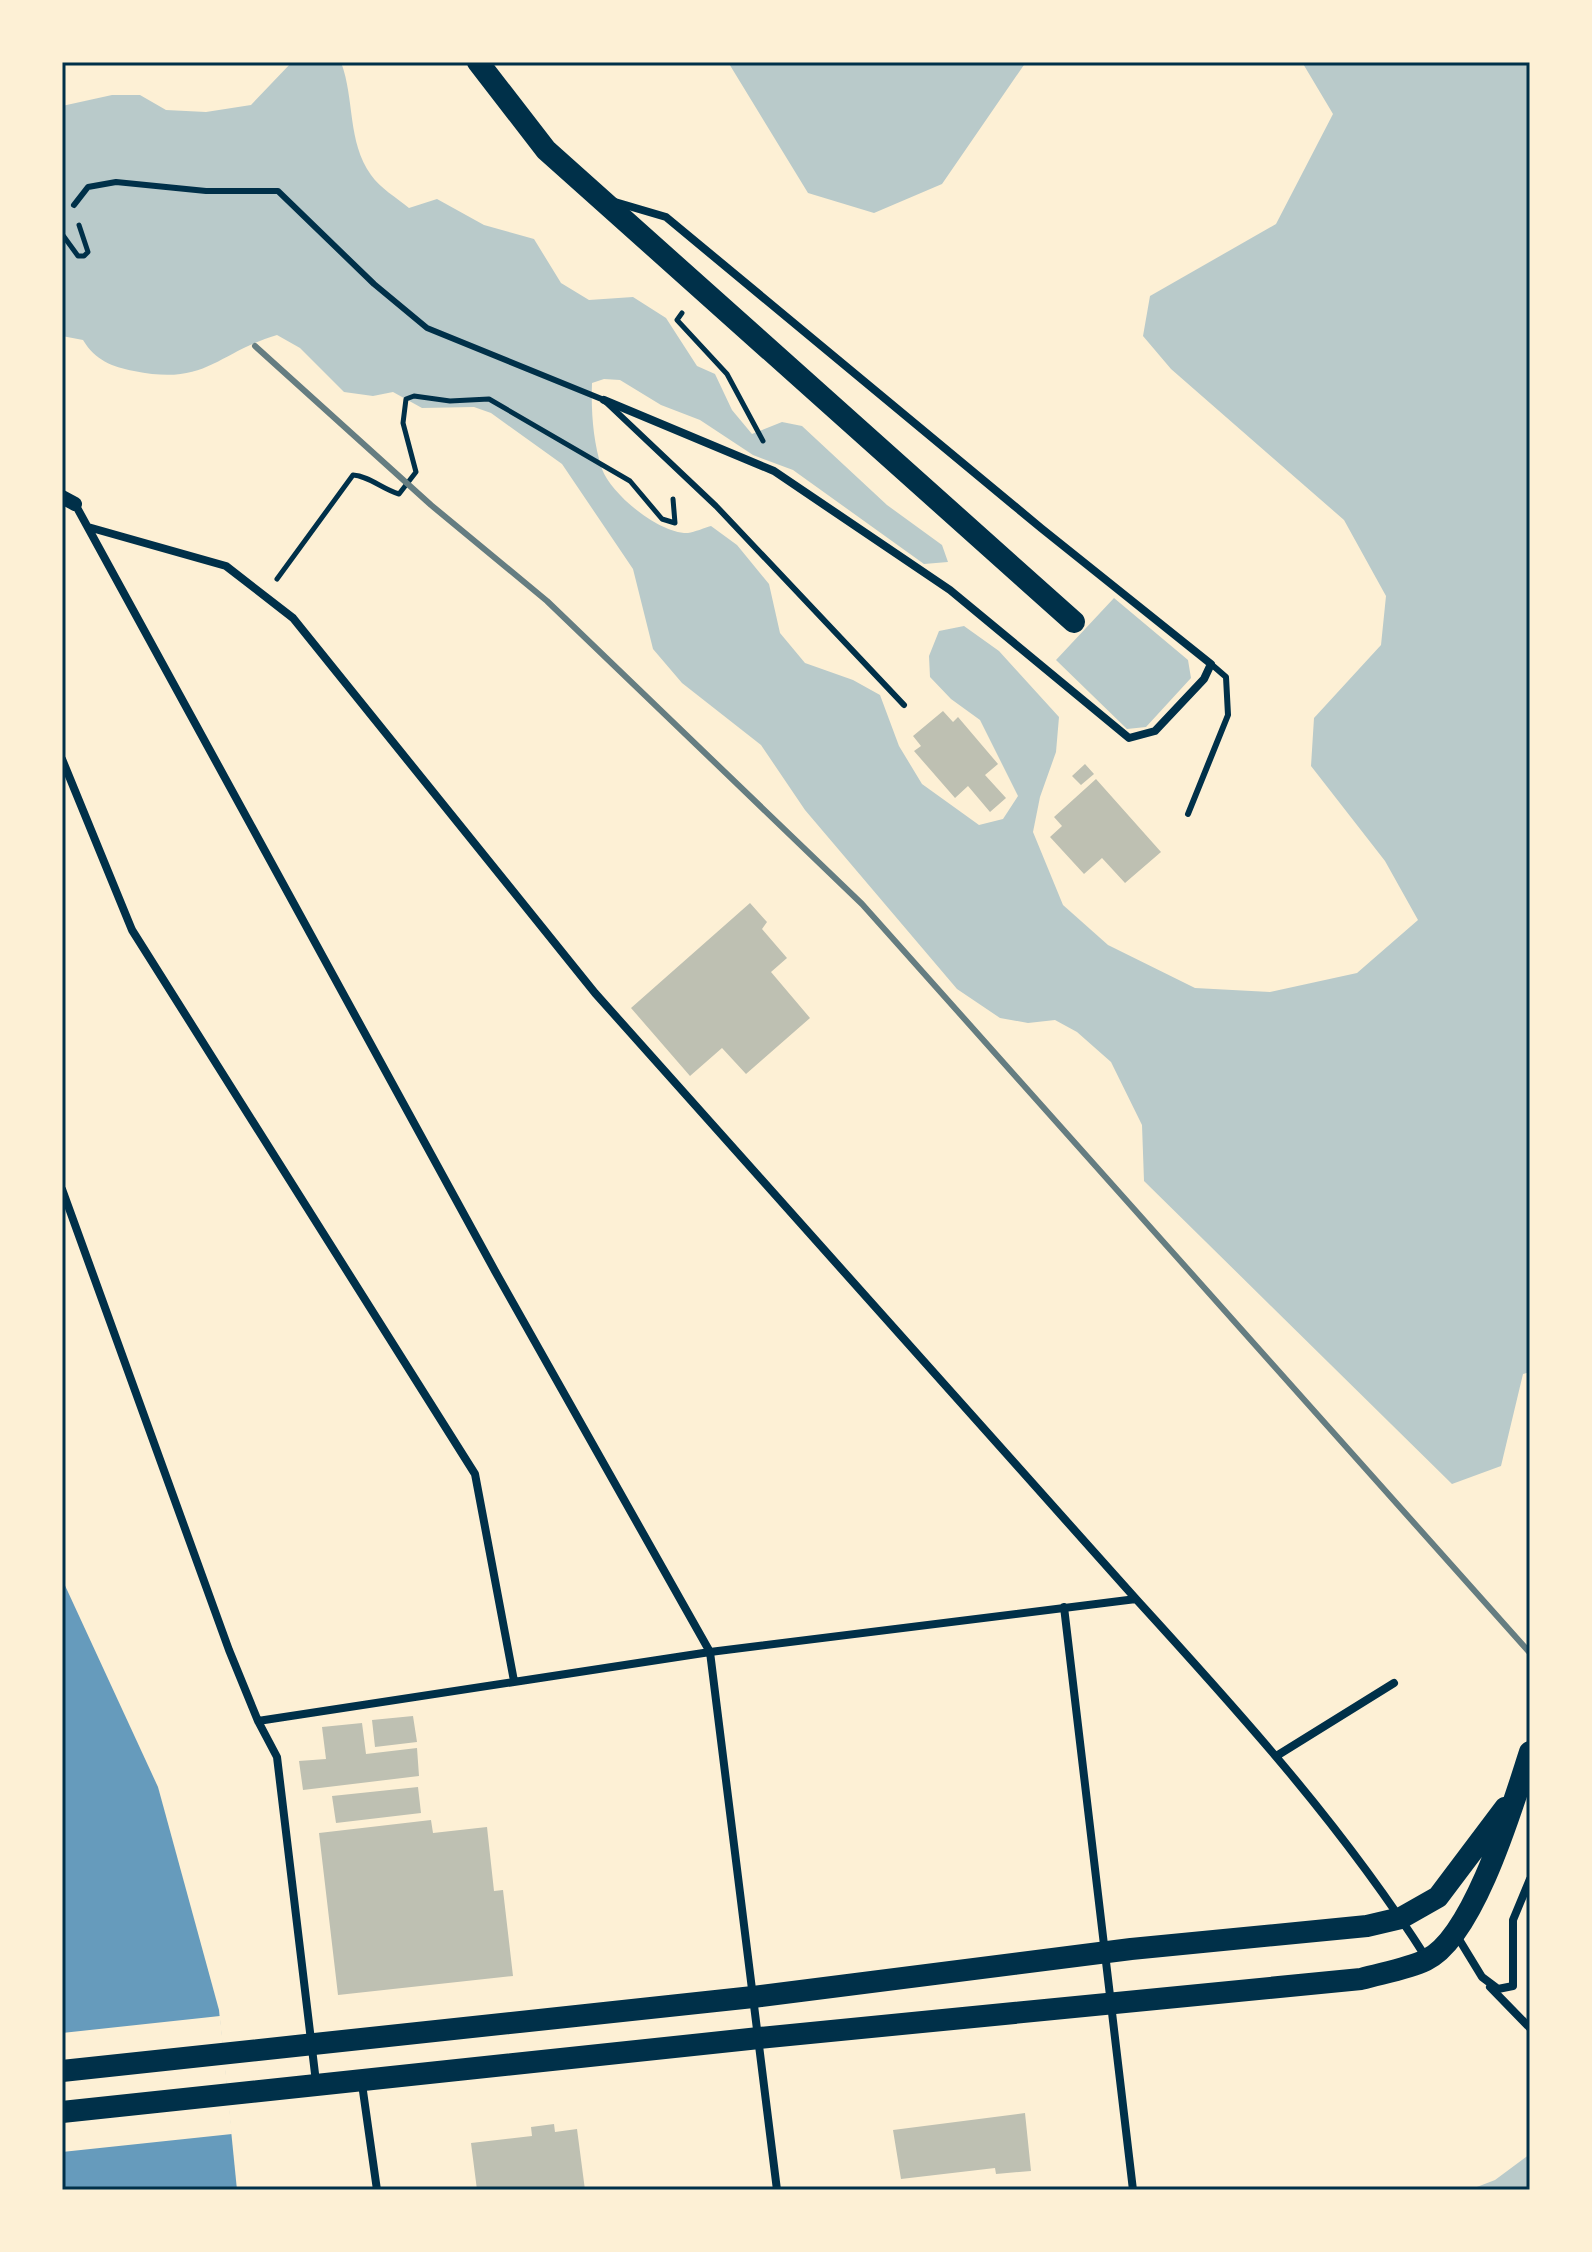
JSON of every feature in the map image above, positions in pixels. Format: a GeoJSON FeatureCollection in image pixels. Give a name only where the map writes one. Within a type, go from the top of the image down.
{"type":"FeatureCollection","features":[{"type":"Feature","properties":{"kind":"highway"},"geometry":{"type":"LineString","coordinates":[[478,62],[525,127],[597,196],[1074,622]]}},
{"type":"Feature","properties":{"kind":"highway"},"geometry":{"type":"LineString","coordinates":[[62,2112],[759,2038],[1361,1979],[1428,1960],[1455,1932],[1491,1866],[1530,1752]]}},
{"type":"Feature","properties":{"kind":"highway"},"geometry":{"type":"LineString","coordinates":[[62,2071],[753,1997],[1106,1952],[1316,1933],[1401,1918],[1438,1897],[1518,1791]]}},
{"type":"Feature","properties":{"kind":"street"},"geometry":{"type":"LineString","coordinates":[[597,196],[666,217],[1041,528],[1211,664],[1204,679],[1155,731],[1129,738],[950,590],[769,468],[604,400]]}},
{"type":"Feature","properties":{"kind":"street"},"geometry":{"type":"LineString","coordinates":[[69,500],[88,527],[495,1271],[710,1652],[777,2190]]}},
{"type":"Feature","properties":{"kind":"street"},"geometry":{"type":"LineString","coordinates":[[88,527],[226,566],[293,618],[595,993],[1278,1755],[1374,1877],[1428,1960]]}},
{"type":"Feature","properties":{"kind":"street"},"geometry":{"type":"LineString","coordinates":[[62,759],[132,930],[401,1350],[475,1474],[514,1681]]}},
{"type":"Feature","properties":{"kind":"street"},"geometry":{"type":"LineString","coordinates":[[62,1189],[258,1721],[277,1757],[317,2084]]}},
{"type":"Feature","properties":{"kind":"street"},"geometry":{"type":"LineString","coordinates":[[258,1721],[710,1652],[1136,1599]]}},
{"type":"Feature","properties":{"kind":"street"},"geometry":{"type":"LineString","coordinates":[[1064,1607],[1133,2190]]}},
{"type":"Feature","properties":{"kind":"street"},"geometry":{"type":"LineString","coordinates":[[1278,1755],[1394,1683]]}},
{"type":"Feature","properties":{"kind":"street"},"geometry":{"type":"LineString","coordinates":[[1482,1977],[1498,1989],[1513,1986],[1513,1920],[1530,1879]]}},
{"type":"Feature","properties":{"kind":"street"},"geometry":{"type":"LineString","coordinates":[[1455,1932],[1482,1977],[1530,2028]]}},
{"type":"Feature","properties":{"kind":"street"},"geometry":{"type":"LineString","coordinates":[[362,2079],[377,2190]]}},
{"type":"Feature","properties":{"kind":"lane"},"geometry":{"type":"LineString","coordinates":[[74,205],[88,187],[116,182],[206,191],[278,191],[374,284],[427,328],[604,400],[670,462],[904,705]]}},
{"type":"Feature","properties":{"kind":"lane"},"geometry":{"type":"LineString","coordinates":[[1188,814],[1228,715],[1226,677],[1211,664]]}},
{"type":"Feature","properties":{"kind":"path"},"geometry":{"type":"LineString","coordinates":[[62,234],[78,256],[88,252],[74,205]]}},
{"type":"Feature","properties":{"kind":"path"},"geometry":{"type":"LineString","coordinates":[[682,312],[677,320],[727,374],[769,452],[769,468]]}},
{"type":"Feature","properties":{"kind":"path"},"geometry":{"type":"LineString","coordinates":[[265,596],[353,475],[363,476],[383,489],[399,494],[416,472],[402,412],[406,399],[414,396],[450,401],[489,399],[630,481],[662,519],[675,523],[670,462]]}},
{"type":"Feature","properties":{"kind":"shaded area"},"geometry":{"type":"Polygon","coordinates":[[[292,62],[341,62],[363,162],[379,184],[409,208],[437,199],[484,225],[534,239],[561,283],[589,300],[633,297],[666,318],[697,366],[715,374],[732,410],[752,434],[782,422],[802,426],[887,505],[942,545],[948,562],[924,564],[793,470],[753,455],[700,420],[661,405],[620,380],[604,379],[592,383],[596,448],[602,469],[615,490],[638,511],[664,527],[688,533],[711,526],[737,545],[769,584],[780,633],[805,663],[853,680],[880,695],[899,746],[922,784],[979,825],[1003,819],[1018,796],[980,720],[951,699],[930,677],[929,656],[939,631],[964,626],[999,651],[1059,717],[1056,752],[1040,797],[1033,832],[1063,905],[1108,945],[1195,988],[1270,992],[1357,973],[1418,920],[1385,861],[1311,766],[1314,718],[1381,645],[1386,596],[1344,520],[1171,369],[1143,336],[1150,296],[1276,224],[1333,114],[1302,62],[1530,62],[1530,1372],[1523,1374],[1501,1466],[1452,1484],[1144,1181],[1142,1125],[1111,1062],[1077,1032],[1055,1020],[1028,1023],[1000,1018],[957,989],[805,810],[761,745],[682,683],[653,649],[633,569],[562,464],[491,413],[474,407],[422,408],[393,392],[373,396],[344,392],[300,348],[277,335],[195,371],[179,374],[159,374],[111,365],[93,353],[83,340],[62,336],[62,106],[112,95],[140,95],[166,110],[206,112],[251,105],[292,62]]]}},
{"type":"Feature","properties":{"kind":"shaded area"},"geometry":{"type":"Polygon","coordinates":[[[728,62],[1026,62],[942,184],[874,213],[808,193],[728,62]]]}},
{"type":"Feature","properties":{"kind":"shaded area"},"geometry":{"type":"Polygon","coordinates":[[[1114,598],[1188,660],[1191,678],[1146,727],[1127,729],[1056,660],[1114,598]]]}},
{"type":"Feature","properties":{"kind":"shaded area"},"geometry":{"type":"Polygon","coordinates":[[[1530,2154],[1530,2190],[1469,2190],[1495,2180],[1530,2154]]]}},
{"type":"Feature","properties":{"kind":"water"},"geometry":{"type":"Polygon","coordinates":[[[62,1579],[158,1787],[219,2010],[237,2190],[62,2190],[62,1579]]]}},
{"type":"Feature","properties":{"kind":"pier"},"geometry":{"type":"Polygon","coordinates":[[[220,2016],[232,2134],[62,2152],[62,2033],[220,2016]]]}},
{"type":"Feature","properties":{"kind":"building"},"geometry":{"type":"Polygon","coordinates":[[[943,711],[953,722],[958,717],[998,764],[985,775],[1006,798],[990,812],[968,786],[955,798],[914,751],[921,746],[913,736],[943,711]]]}},
{"type":"Feature","properties":{"kind":"building"},"geometry":{"type":"Polygon","coordinates":[[[1085,764],[1094,774],[1081,785],[1072,776],[1085,764]]]}},
{"type":"Feature","properties":{"kind":"building"},"geometry":{"type":"Polygon","coordinates":[[[1096,779],[1161,852],[1125,883],[1102,858],[1084,874],[1050,837],[1062,826],[1054,817],[1096,779]]]}},
{"type":"Feature","properties":{"kind":"building"},"geometry":{"type":"Polygon","coordinates":[[[750,903],[767,922],[762,929],[787,958],[771,972],[810,1018],[746,1074],[722,1048],[690,1076],[631,1008],[750,903]]]}},
{"type":"Feature","properties":{"kind":"building"},"geometry":{"type":"Polygon","coordinates":[[[413,1716],[417,1742],[375,1747],[372,1720],[413,1716]]]}},
{"type":"Feature","properties":{"kind":"building"},"geometry":{"type":"Polygon","coordinates":[[[362,1723],[366,1754],[417,1748],[419,1776],[303,1790],[299,1761],[326,1759],[322,1727],[362,1723]]]}},
{"type":"Feature","properties":{"kind":"building"},"geometry":{"type":"Polygon","coordinates":[[[418,1787],[421,1813],[336,1823],[332,1796],[418,1787]]]}},
{"type":"Feature","properties":{"kind":"building"},"geometry":{"type":"Polygon","coordinates":[[[431,1820],[433,1833],[487,1827],[494,1891],[503,1890],[513,1976],[338,1995],[319,1833],[431,1820]]]}},
{"type":"Feature","properties":{"kind":"building"},"geometry":{"type":"Polygon","coordinates":[[[1025,2113],[1031,2171],[996,2174],[995,2168],[901,2179],[893,2130],[1025,2113]]]}},
{"type":"Feature","properties":{"kind":"building"},"geometry":{"type":"Polygon","coordinates":[[[554,2124],[555,2132],[577,2129],[585,2190],[477,2190],[471,2143],[532,2136],[531,2127],[554,2124]]]}},
{"type":"Feature","properties":{"kind":"railway"},"geometry":{"type":"LineString","coordinates":[[255,346],[431,505],[547,601],[862,904],[1530,1653]]}}]}
